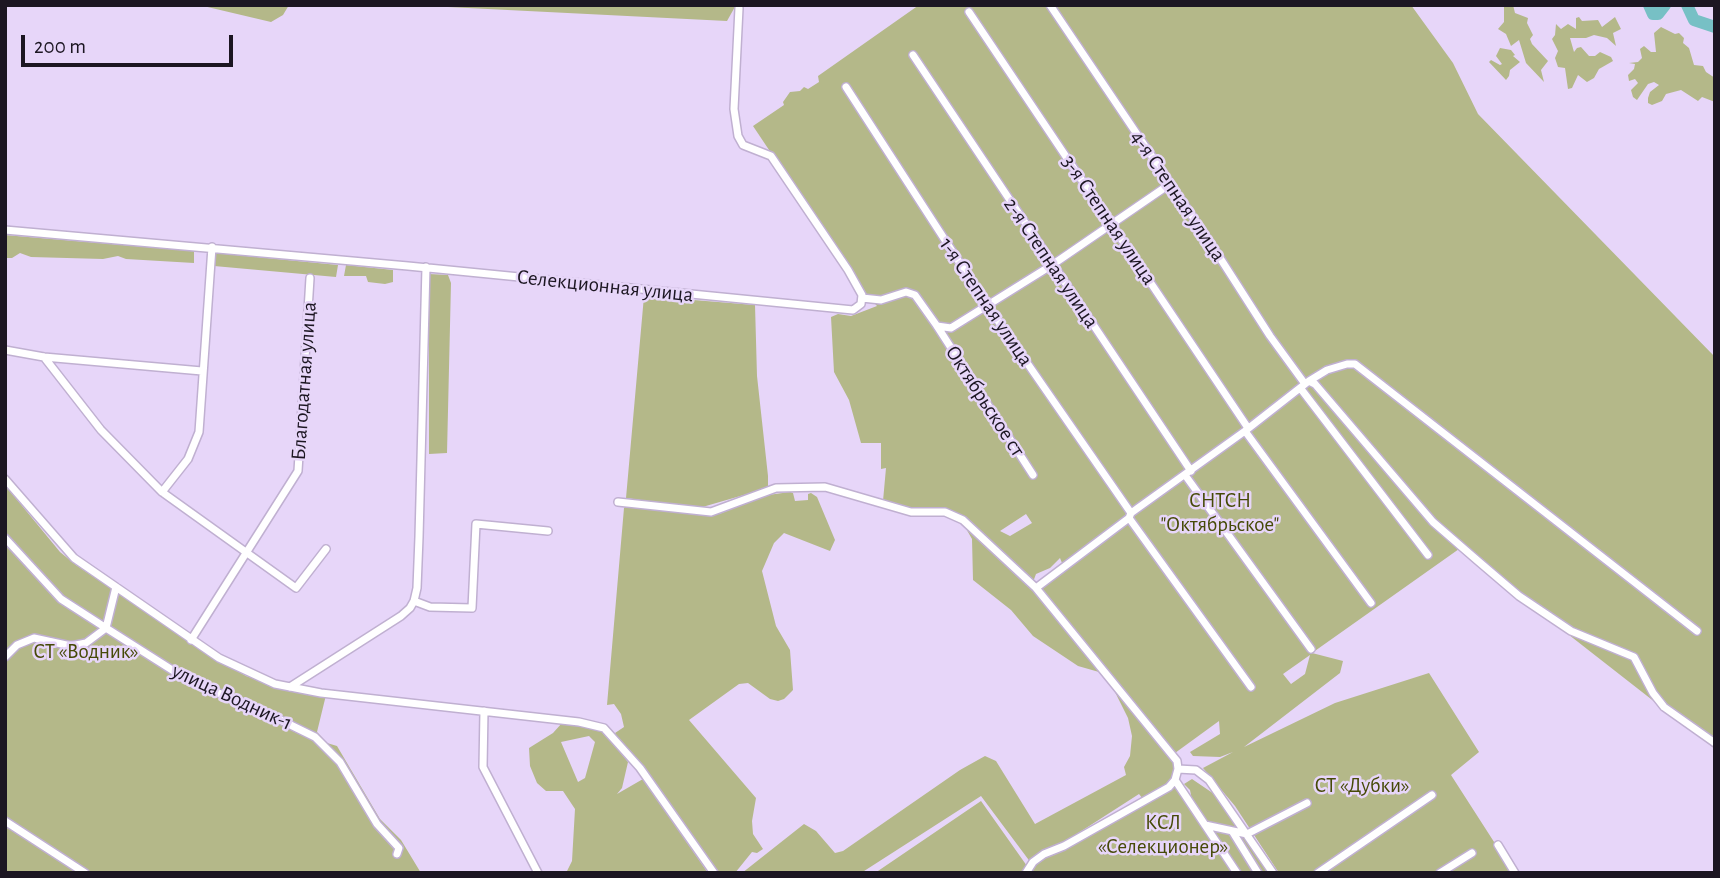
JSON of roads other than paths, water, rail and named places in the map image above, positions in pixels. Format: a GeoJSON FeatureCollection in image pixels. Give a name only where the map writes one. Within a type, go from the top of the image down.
{"type":"FeatureCollection","features":[{"type":"Feature","properties":{"kind":"street","name":"4-я Степная улица"},"geometry":{"type":"LineString","coordinates":[[1050,5],[1270,336],[1428,555]]}},
{"type":"Feature","properties":{"kind":"street"},"geometry":{"type":"LineString","coordinates":[[739,8],[734,109],[738,136],[743,145],[771,156],[848,270],[860,290],[862,299]]}},
{"type":"Feature","properties":{"kind":"street","name":"3-я Степная улица"},"geometry":{"type":"LineString","coordinates":[[969,12],[1247,430],[1371,603]]}},
{"type":"Feature","properties":{"kind":"street","name":"2-я Степная улица"},"geometry":{"type":"LineString","coordinates":[[913,55],[1188,473],[1311,649]]}},
{"type":"Feature","properties":{"kind":"street","name":"1-я Степная улица"},"geometry":{"type":"LineString","coordinates":[[846,87],[987,306],[1251,687]]}},
{"type":"Feature","properties":{"kind":"street","name":"Октябрьское ст"},"geometry":{"type":"LineString","coordinates":[[937,326],[951,328],[1052,265],[1170,184]]}},
{"type":"Feature","properties":{"kind":"street","name":"Селекционная улица"},"geometry":{"type":"LineString","coordinates":[[5,230],[426,267],[849,311],[859,306],[862,299]]}},
{"type":"Feature","properties":{"kind":"street"},"geometry":{"type":"LineString","coordinates":[[162,492],[188,459],[199,432],[212,247]]}},
{"type":"Feature","properties":{"kind":"street"},"geometry":{"type":"LineString","coordinates":[[290,687],[401,616],[414,601],[419,537],[426,267]]}},
{"type":"Feature","properties":{"kind":"street","name":"Благодатная улица"},"geometry":{"type":"LineString","coordinates":[[191,640],[298,471],[310,278]]}},
{"type":"Feature","properties":{"kind":"street","name":"Октябрьское ст"},"geometry":{"type":"LineString","coordinates":[[862,299],[881,300],[895,293],[915,295],[1033,475]]}},
{"type":"Feature","properties":{"kind":"street"},"geometry":{"type":"LineString","coordinates":[[5,350],[44,357],[202,371]]}},
{"type":"Feature","properties":{"kind":"street"},"geometry":{"type":"LineString","coordinates":[[44,357],[101,429],[162,492],[296,588],[326,549]]}},
{"type":"Feature","properties":{"kind":"street"},"geometry":{"type":"LineString","coordinates":[[1036,587],[1305,385],[1327,370],[1355,364],[1697,631]]}},
{"type":"Feature","properties":{"kind":"street"},"geometry":{"type":"LineString","coordinates":[[1305,385],[1315,384],[1442,530],[1519,596],[1546,615],[1593,642],[1634,657],[1664,708],[1715,743]]}},
{"type":"Feature","properties":{"kind":"street"},"geometry":{"type":"LineString","coordinates":[[5,480],[74,558],[191,640],[248,673],[275,684],[311,691],[587,723],[604,728],[640,768],[714,873]]}},
{"type":"Feature","properties":{"kind":"street"},"geometry":{"type":"LineString","coordinates":[[618,502],[711,512],[776,488],[825,487],[911,512],[945,513],[963,520],[1036,587],[1177,761],[1175,780],[1169,787],[1064,846],[1044,854],[1033,862],[1026,872]]}},
{"type":"Feature","properties":{"kind":"street"},"geometry":{"type":"LineString","coordinates":[[414,601],[430,607],[472,608],[476,524],[548,531]]}},
{"type":"Feature","properties":{"kind":"street","name":"улица Водник-1"},"geometry":{"type":"LineString","coordinates":[[5,538],[61,599],[106,628],[191,682],[256,708],[315,737],[340,762],[377,824],[399,848],[397,854]]}},
{"type":"Feature","properties":{"kind":"street"},"geometry":{"type":"LineString","coordinates":[[5,657],[18,645],[34,638],[71,646],[86,643],[106,628],[116,587]]}},
{"type":"Feature","properties":{"kind":"street"},"geometry":{"type":"LineString","coordinates":[[306,676],[305,682],[311,691]]}},
{"type":"Feature","properties":{"kind":"street"},"geometry":{"type":"LineString","coordinates":[[484,711],[483,767],[538,873]]}},
{"type":"Feature","properties":{"kind":"street"},"geometry":{"type":"LineString","coordinates":[[1178,769],[1196,770],[1209,780],[1273,873]]}},
{"type":"Feature","properties":{"kind":"street"},"geometry":{"type":"LineString","coordinates":[[1175,780],[1237,873]]}},
{"type":"Feature","properties":{"kind":"street"},"geometry":{"type":"LineString","coordinates":[[1318,873],[1432,795]]}},
{"type":"Feature","properties":{"kind":"street"},"geometry":{"type":"LineString","coordinates":[[1204,825],[1247,834],[1307,803]]}},
{"type":"Feature","properties":{"kind":"street"},"geometry":{"type":"LineString","coordinates":[[5,821],[85,873]]}},
{"type":"Feature","properties":{"kind":"street"},"geometry":{"type":"LineString","coordinates":[[1232,831],[1258,873]]}},
{"type":"Feature","properties":{"kind":"street"},"geometry":{"type":"LineString","coordinates":[[1498,845],[1515,873]]}},
{"type":"Feature","properties":{"kind":"street"},"geometry":{"type":"LineString","coordinates":[[1440,873],[1472,853]]}},
{"type":"Feature","properties":{"kind":"waterway"},"geometry":{"type":"LineString","coordinates":[[1649,5],[1653,14],[1658,14],[1665,5]]}},
{"type":"Feature","properties":{"kind":"waterway"},"geometry":{"type":"LineString","coordinates":[[1687,5],[1694,20],[1715,27]]}},
{"type":"Feature","properties":{"kind":"park label","name":"СНТСН \"Октябрьское\""},"geometry":{"type":"Point","coordinates":[1220,513]}},
{"type":"Feature","properties":{"kind":"park label","name":"СТ «Водник»"},"geometry":{"type":"Point","coordinates":[86,652]}},
{"type":"Feature","properties":{"kind":"park label","name":"СТ «Дубки»"},"geometry":{"type":"Point","coordinates":[1362,786]}},
{"type":"Feature","properties":{"kind":"park label","name":"КСЛ «Селекционер»"},"geometry":{"type":"Point","coordinates":[1163,835]}}]}
